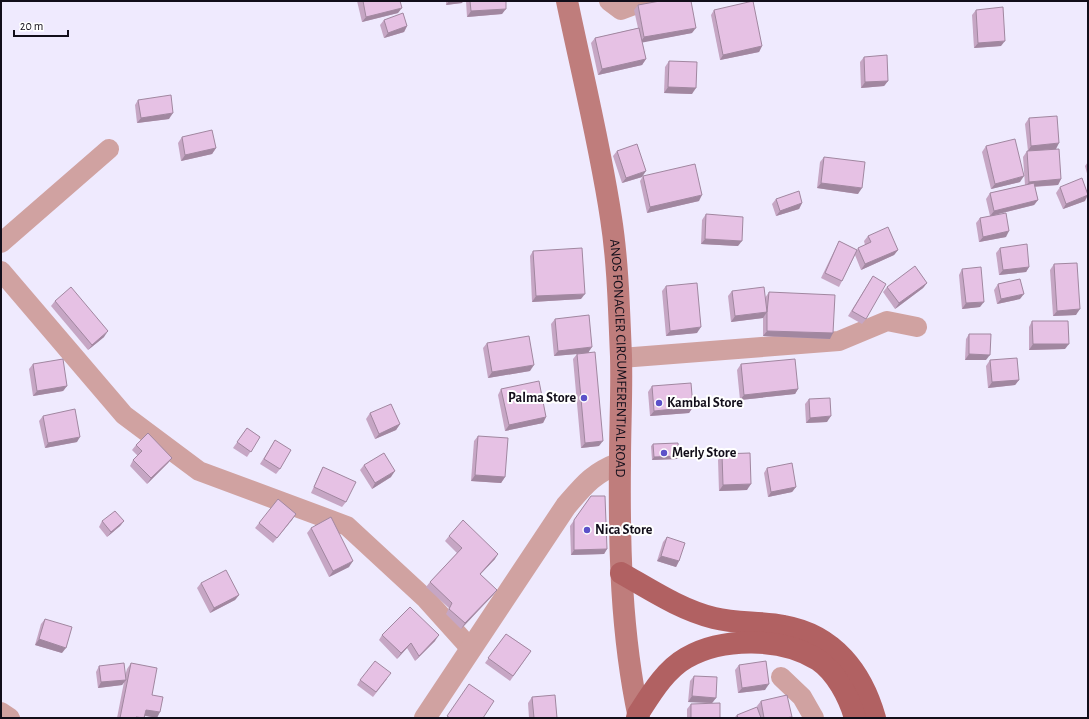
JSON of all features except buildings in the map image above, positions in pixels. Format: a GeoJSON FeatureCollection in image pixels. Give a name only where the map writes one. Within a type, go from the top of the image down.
{"type":"FeatureCollection","features":[{"type":"Feature","properties":{"kind":"main road","name":"ANOS FONACIER CIRCUMFERENTIAL ROAD"},"geometry":{"type":"LineString","coordinates":[[567,1],[604,179],[611,220],[616,267],[621,358],[621,573],[625,625],[638,716]]}},
{"type":"Feature","properties":{"kind":"main road"},"geometry":{"type":"LineString","coordinates":[[621,573],[670,600],[696,612],[714,618],[738,622],[780,645],[801,651],[819,660],[842,687],[852,706],[855,718]]}},
{"type":"Feature","properties":{"kind":"main road"},"geometry":{"type":"LineString","coordinates":[[638,716],[657,686],[671,670],[684,659],[698,652],[716,646],[738,643],[760,633],[784,626],[808,634],[830,645],[846,661],[858,677],[870,699],[875,718]]}},
{"type":"Feature","properties":{"kind":"street"},"geometry":{"type":"LineString","coordinates":[[609,1],[621,10],[645,1]]}},
{"type":"Feature","properties":{"kind":"street"},"geometry":{"type":"LineString","coordinates":[[1,243],[109,149]]}},
{"type":"Feature","properties":{"kind":"street"},"geometry":{"type":"LineString","coordinates":[[1,271],[124,415],[199,471],[347,526],[426,599],[471,649]]}},
{"type":"Feature","properties":{"kind":"street"},"geometry":{"type":"LineString","coordinates":[[621,358],[839,341],[887,321],[917,327]]}},
{"type":"Feature","properties":{"kind":"street"},"geometry":{"type":"LineString","coordinates":[[425,718],[566,506],[589,480],[605,469],[620,463]]}},
{"type":"Feature","properties":{"kind":"street"},"geometry":{"type":"LineString","coordinates":[[781,677],[802,697],[814,718]]}},
{"type":"Feature","properties":{"kind":"street"},"geometry":{"type":"LineString","coordinates":[[1,712],[10,718]]}},
{"type":"Feature","properties":{"kind":"place","name":"Palma Store"},"geometry":{"type":"Point","coordinates":[584,398]}},
{"type":"Feature","properties":{"kind":"place","name":"Kambal Store"},"geometry":{"type":"Point","coordinates":[659,403]}},
{"type":"Feature","properties":{"kind":"place","name":"Merly Store"},"geometry":{"type":"Point","coordinates":[664,453]}},
{"type":"Feature","properties":{"kind":"place","name":"Nica Store"},"geometry":{"type":"Point","coordinates":[587,530]}}]}
